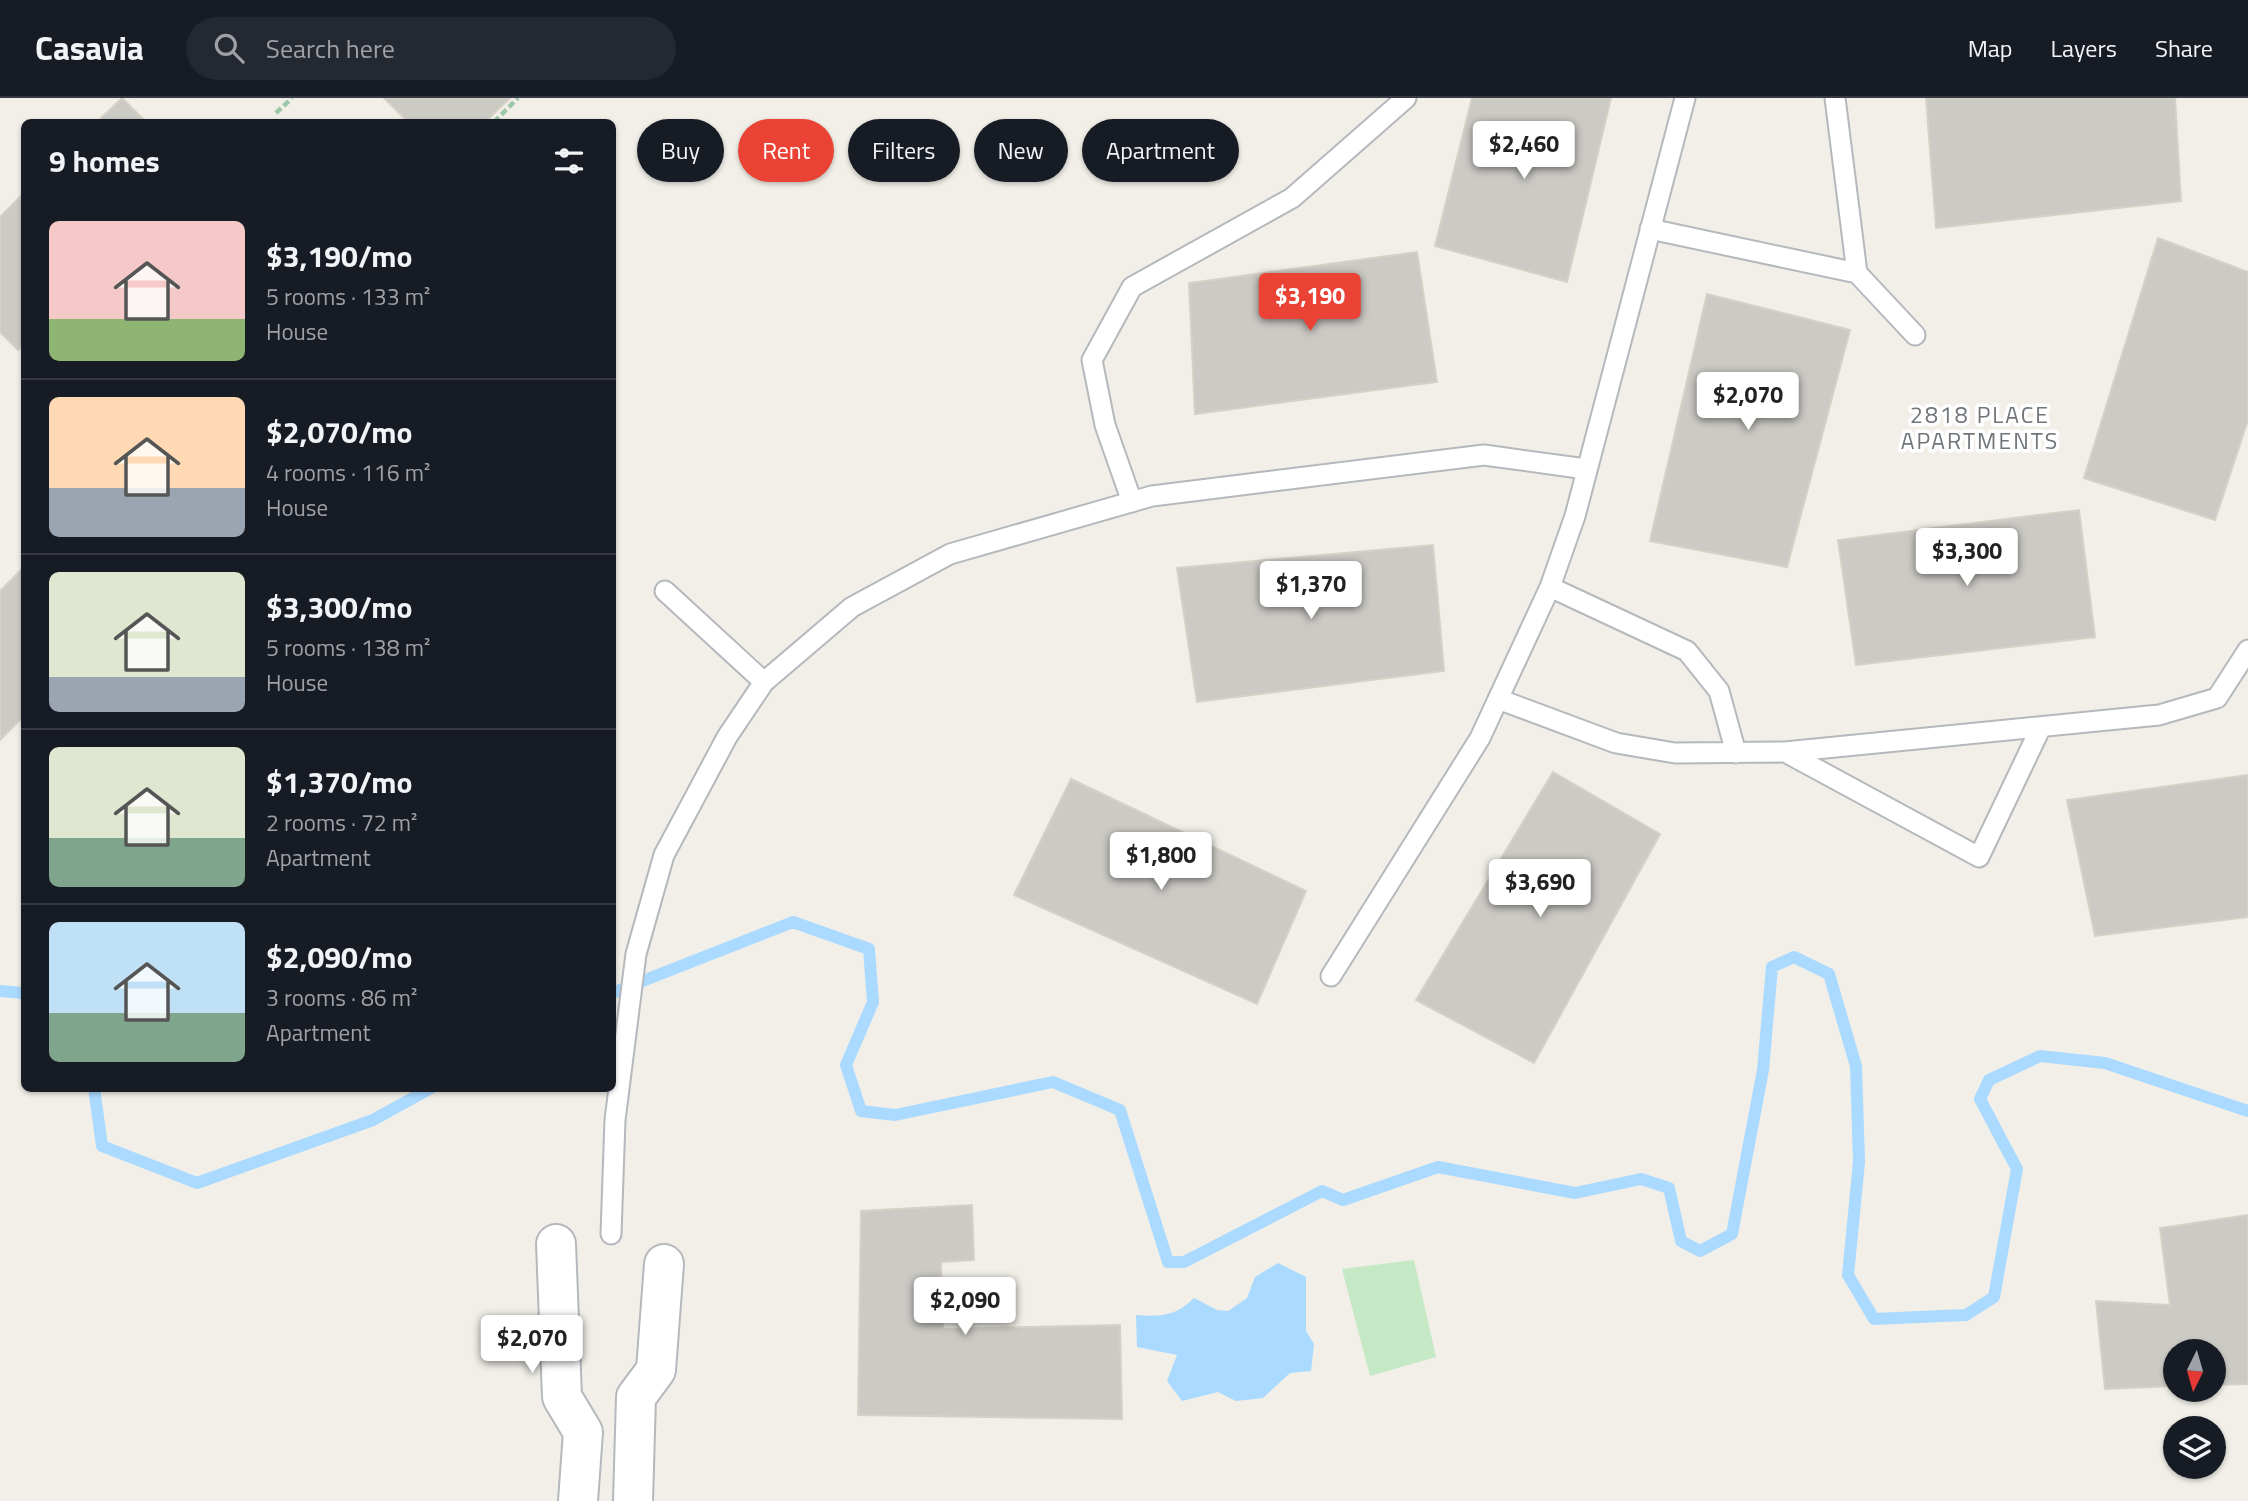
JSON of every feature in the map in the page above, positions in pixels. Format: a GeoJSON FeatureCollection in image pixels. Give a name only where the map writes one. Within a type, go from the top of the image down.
{"type":"FeatureCollection","features":[{"type":"Feature","properties":{"kind":"street"},"geometry":{"type":"LineString","coordinates":[[556,1244],[562,1397],[583,1432],[578,1501]]}},
{"type":"Feature","properties":{"kind":"street"},"geometry":{"type":"LineString","coordinates":[[633,1501],[636,1397],[656,1370],[664,1264]]}},
{"type":"Feature","properties":{"kind":"lane"},"geometry":{"type":"LineString","coordinates":[[1132,502],[1105,425],[1092,360],[1132,287],[1292,198],[1406,98]]}},
{"type":"Feature","properties":{"kind":"lane"},"geometry":{"type":"LineString","coordinates":[[1331,976],[1480,738],[1550,587],[1575,516],[1685,98]]}},
{"type":"Feature","properties":{"kind":"lane"},"geometry":{"type":"LineString","coordinates":[[1835,98],[1857,273]]}},
{"type":"Feature","properties":{"kind":"lane"},"geometry":{"type":"LineString","coordinates":[[1650,229],[1857,273],[1915,335]]}},
{"type":"Feature","properties":{"kind":"lane"},"geometry":{"type":"LineString","coordinates":[[611,1234],[615,1120],[636,954],[664,855],[727,737],[764,682],[852,607],[950,554],[1152,496],[1484,455],[1587,469]]}},
{"type":"Feature","properties":{"kind":"lane"},"geometry":{"type":"LineString","coordinates":[[1550,587],[1687,651],[1718,691],[1736,753]]}},
{"type":"Feature","properties":{"kind":"lane"},"geometry":{"type":"LineString","coordinates":[[665,592],[764,682]]}},
{"type":"Feature","properties":{"kind":"lane"},"geometry":{"type":"LineString","coordinates":[[1498,699],[1616,743],[1675,753],[1784,752],[2159,715],[2217,698],[2248,650]]}},
{"type":"Feature","properties":{"kind":"lane"},"geometry":{"type":"LineString","coordinates":[[1784,752],[1979,857],[2041,727]]}},
{"type":"Feature","properties":{"kind":"path"},"geometry":{"type":"LineString","coordinates":[[276,113],[292,98]]}},
{"type":"Feature","properties":{"kind":"path"},"geometry":{"type":"LineString","coordinates":[[497,119],[518,98]]}},
{"type":"Feature","properties":{"kind":"green space"},"geometry":{"type":"Polygon","coordinates":[[[1414,1260],[1436,1357],[1370,1376],[1342,1269],[1414,1260]]]}},
{"type":"Feature","properties":{"kind":"water"},"geometry":{"type":"Polygon","coordinates":[[[1278,1263],[1306,1277],[1306,1331],[1314,1344],[1311,1371],[1290,1373],[1263,1398],[1236,1401],[1218,1392],[1182,1401],[1167,1381],[1177,1355],[1137,1347],[1136,1315],[1168,1314],[1181,1309],[1194,1298],[1217,1310],[1228,1311],[1247,1298],[1255,1277],[1278,1263]]]}},
{"type":"Feature","properties":{"kind":"building"},"geometry":{"type":"Polygon","coordinates":[[[122,98],[143,119],[100,119],[122,98]]]}},
{"type":"Feature","properties":{"kind":"building"},"geometry":{"type":"Polygon","coordinates":[[[384,98],[510,98],[488,119],[405,119],[384,98]]]}},
{"type":"Feature","properties":{"kind":"building"},"geometry":{"type":"Polygon","coordinates":[[[1472,98],[1611,98],[1567,282],[1435,246],[1472,98]]]}},
{"type":"Feature","properties":{"kind":"building"},"geometry":{"type":"Polygon","coordinates":[[[1926,98],[2175,98],[2181,201],[1936,228],[1926,98]]]}},
{"type":"Feature","properties":{"kind":"building"},"geometry":{"type":"Polygon","coordinates":[[[21,196],[21,347],[18,350],[0,332],[0,217],[21,196]]]}},
{"type":"Feature","properties":{"kind":"building"},"geometry":{"type":"Polygon","coordinates":[[[2158,238],[2248,272],[2248,420],[2215,520],[2084,478],[2158,238]]]}},
{"type":"Feature","properties":{"kind":"building"},"geometry":{"type":"Polygon","coordinates":[[[1417,252],[1437,382],[1195,414],[1189,283],[1417,252]]]}},
{"type":"Feature","properties":{"kind":"building"},"geometry":{"type":"Polygon","coordinates":[[[1707,294],[1850,330],[1787,567],[1650,541],[1707,294]]]}},
{"type":"Feature","properties":{"kind":"building"},"geometry":{"type":"Polygon","coordinates":[[[2079,510],[2095,637],[1856,665],[1838,540],[2079,510]]]}},
{"type":"Feature","properties":{"kind":"building"},"geometry":{"type":"Polygon","coordinates":[[[1433,545],[1444,671],[1197,702],[1177,568],[1433,545]]]}},
{"type":"Feature","properties":{"kind":"building"},"geometry":{"type":"Polygon","coordinates":[[[21,570],[21,719],[0,740],[0,591],[21,570]]]}},
{"type":"Feature","properties":{"kind":"building"},"geometry":{"type":"Polygon","coordinates":[[[1553,772],[1660,834],[1534,1063],[1416,1000],[1553,772]]]}},
{"type":"Feature","properties":{"kind":"building"},"geometry":{"type":"Polygon","coordinates":[[[2248,775],[2248,917],[2095,936],[2067,800],[2248,775]]]}},
{"type":"Feature","properties":{"kind":"building"},"geometry":{"type":"Polygon","coordinates":[[[1071,779],[1306,891],[1257,1004],[1014,895],[1071,779]]]}},
{"type":"Feature","properties":{"kind":"building"},"geometry":{"type":"Polygon","coordinates":[[[972,1205],[974,1260],[941,1262],[943,1329],[1120,1325],[1122,1419],[858,1415],[861,1211],[972,1205]]]}},
{"type":"Feature","properties":{"kind":"building"},"geometry":{"type":"Polygon","coordinates":[[[2248,1215],[2248,1384],[2226,1385],[2226,1339],[2163,1339],[2163,1387],[2105,1389],[2096,1301],[2170,1305],[2160,1228],[2248,1215]]]}},
{"type":"Feature","properties":{"kind":"waterway"},"geometry":{"type":"LineString","coordinates":[[616,991],[793,922],[869,949],[873,1002],[846,1065],[861,1111],[895,1115],[1053,1082],[1120,1110],[1168,1262],[1184,1262],[1322,1191],[1343,1200],[1438,1167],[1575,1193],[1641,1179],[1669,1188],[1681,1241],[1700,1251],[1732,1234],[1763,1070],[1772,967],[1794,957],[1829,974],[1856,1066],[1859,1162],[1848,1275],[1874,1319],[1966,1315],[1994,1297],[2017,1169],[1980,1099],[1989,1080],[2040,1056],[2105,1063],[2248,1111]]}},
{"type":"Feature","properties":{"kind":"waterway"},"geometry":{"type":"LineString","coordinates":[[0,991],[21,993]]}},
{"type":"Feature","properties":{"kind":"waterway"},"geometry":{"type":"LineString","coordinates":[[95,1092],[102,1146],[197,1183],[373,1120],[424,1092]]}},
{"type":"Feature","properties":{"kind":"district","name":"2818 PLACE APARTMENTS"},"geometry":{"type":"Point","coordinates":[1980,427]}}]}
